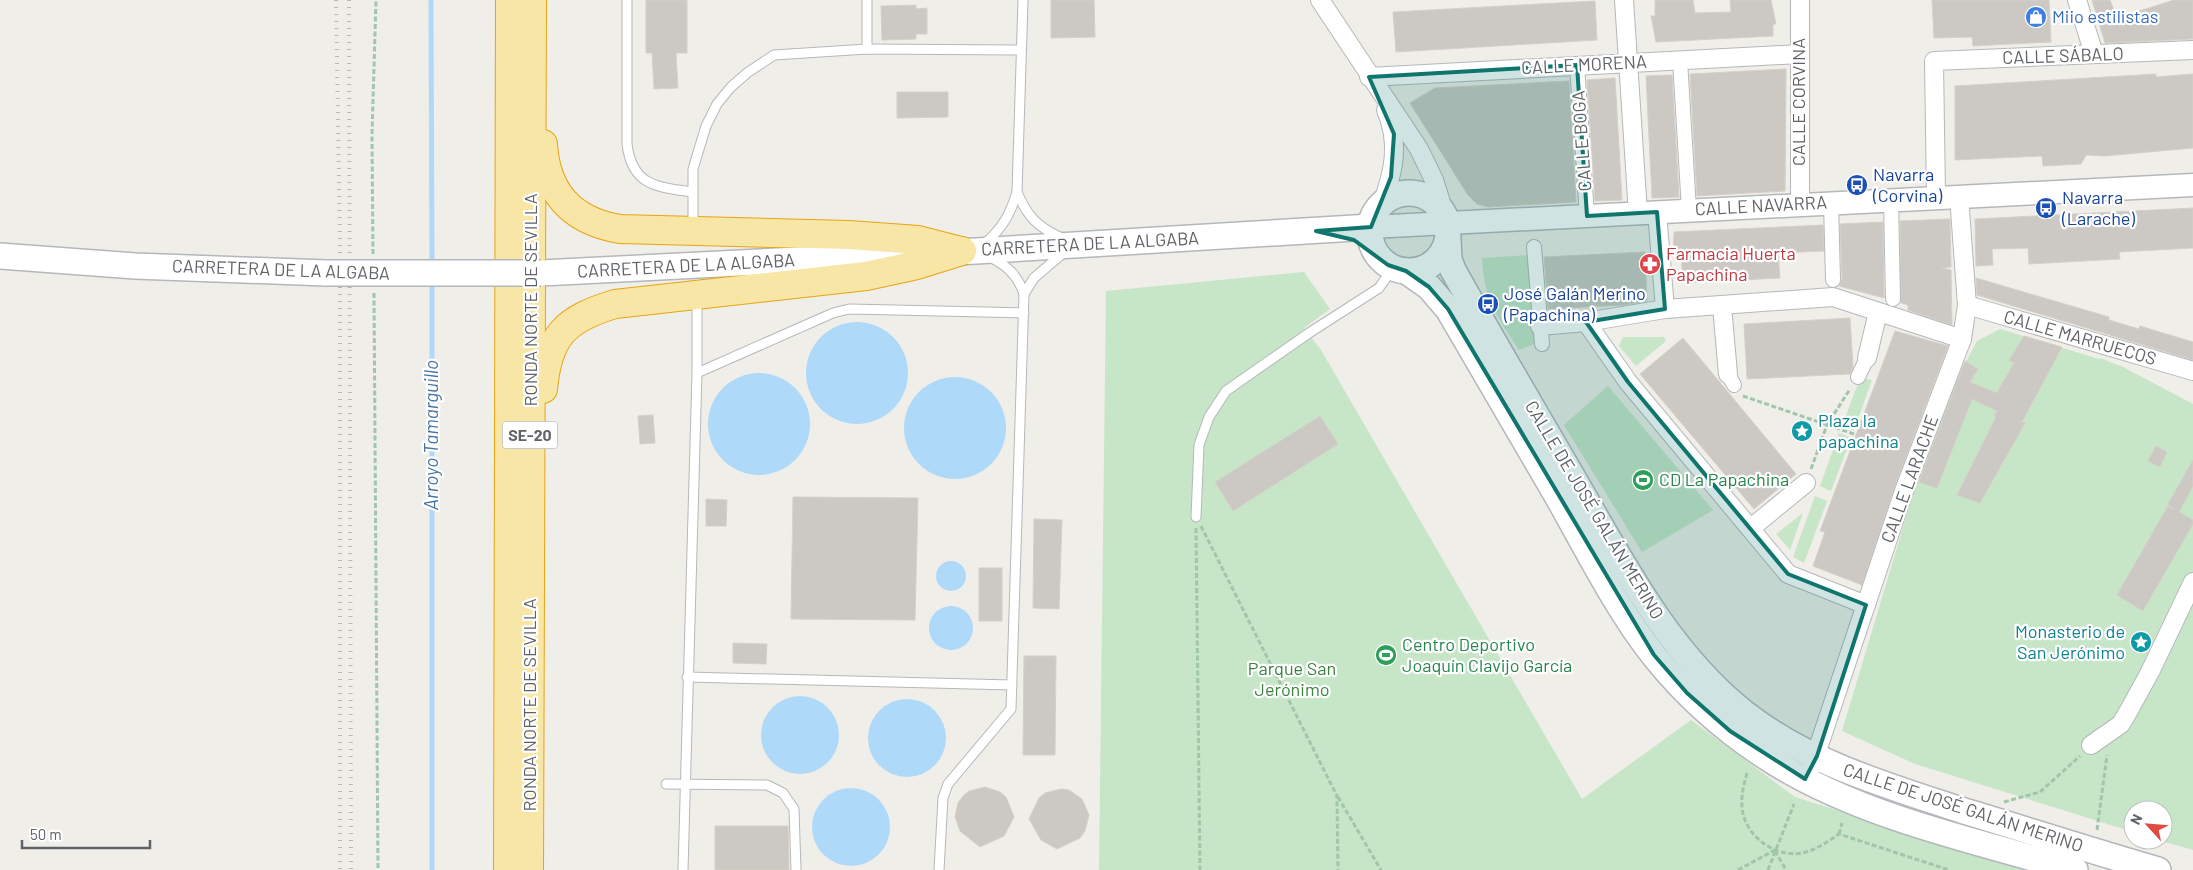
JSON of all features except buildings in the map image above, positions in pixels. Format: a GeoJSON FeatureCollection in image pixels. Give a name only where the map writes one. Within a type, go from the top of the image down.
{"type":"FeatureCollection","features":[{"type":"Feature","properties":{"kind":"highway","name":"RONDA NORTE DE SEVILLA"},"geometry":{"type":"LineString","coordinates":[[508,870],[510,0]]}},
{"type":"Feature","properties":{"kind":"highway","name":"RONDA NORTE DE SEVILLA"},"geometry":{"type":"LineString","coordinates":[[530,870],[534,0]]}},
{"type":"Feature","properties":{"kind":"highway"},"geometry":{"type":"LineString","coordinates":[[534,0],[545,166],[557,193],[582,218],[602,226],[620,229],[849,235],[918,240],[969,251]]}},
{"type":"Feature","properties":{"kind":"highway"},"geometry":{"type":"LineString","coordinates":[[530,572],[545,371],[555,344],[574,320],[587,312],[614,304],[866,276],[969,251]]}},
{"type":"Feature","properties":{"kind":"main road"},"geometry":{"type":"LineString","coordinates":[[1415,193],[1430,198],[1446,225],[1446,247],[1436,260],[1423,269],[1393,265],[1371,239],[1371,227],[1376,211],[1382,204],[1399,194],[1415,193]]}},
{"type":"Feature","properties":{"kind":"main road","name":"CALLE DE JOSÉ GALÁN MERINO"},"geometry":{"type":"LineString","coordinates":[[1446,225],[1449,259],[1453,270],[1628,573],[1663,626],[1703,673],[1742,711],[1772,732],[1859,777],[2158,870]]}},
{"type":"Feature","properties":{"kind":"main road","name":"CARRETERA DE LA ALGABA"},"geometry":{"type":"LineString","coordinates":[[0,256],[135,266],[326,273],[541,273],[1079,245],[1371,227]]}},
{"type":"Feature","properties":{"kind":"main road","name":"CALLE DE JOSÉ GALÁN MERINO"},"geometry":{"type":"LineString","coordinates":[[1316,231],[1354,240],[1429,287],[1448,309],[1614,595],[1654,656],[1687,694],[1730,731],[1774,762],[1805,779],[1889,814],[2074,870]]}},
{"type":"Feature","properties":{"kind":"street"},"geometry":{"type":"LineString","coordinates":[[1320,0],[1419,149],[1434,180],[1446,225]]}},
{"type":"Feature","properties":{"kind":"street"},"geometry":{"type":"LineString","coordinates":[[1624,0],[1628,63],[1648,212],[1664,309]]}},
{"type":"Feature","properties":{"kind":"street","name":"CALLE CORVINA"},"geometry":{"type":"LineString","coordinates":[[1800,0],[1800,203]]}},
{"type":"Feature","properties":{"kind":"street"},"geometry":{"type":"LineString","coordinates":[[2078,0],[2094,54]]}},
{"type":"Feature","properties":{"kind":"street","name":"CALLE SÁBALO"},"geometry":{"type":"LineString","coordinates":[[1936,197],[1934,61],[2193,50]]}},
{"type":"Feature","properties":{"kind":"street","name":"CALLE MORENA"},"geometry":{"type":"LineString","coordinates":[[1373,82],[1577,65],[1800,54]]}},
{"type":"Feature","properties":{"kind":"street"},"geometry":{"type":"LineString","coordinates":[[1680,60],[1689,210]]}},
{"type":"Feature","properties":{"kind":"street","name":"CALLE BOGA"},"geometry":{"type":"LineString","coordinates":[[1577,65],[1587,216]]}},
{"type":"Feature","properties":{"kind":"street"},"geometry":{"type":"LineString","coordinates":[[1373,82],[1394,134],[1395,156],[1391,177],[1382,204]]}},
{"type":"Feature","properties":{"kind":"street","name":"CALLE NAVARRA"},"geometry":{"type":"LineString","coordinates":[[1371,227],[1446,225],[1800,203],[2193,185]]}},
{"type":"Feature","properties":{"kind":"street","name":"CALLE LARACHE"},"geometry":{"type":"LineString","coordinates":[[1805,779],[1817,756],[1904,491],[1962,339],[1967,305],[1959,196]]}},
{"type":"Feature","properties":{"kind":"street"},"geometry":{"type":"LineString","coordinates":[[1858,377],[1889,308],[1891,199]]}},
{"type":"Feature","properties":{"kind":"street"},"geometry":{"type":"LineString","coordinates":[[1831,202],[1833,287]]}},
{"type":"Feature","properties":{"kind":"street"},"geometry":{"type":"LineString","coordinates":[[1534,247],[1542,344]]}},
{"type":"Feature","properties":{"kind":"street"},"geometry":{"type":"LineString","coordinates":[[1540,326],[1586,322],[1664,309],[1722,306],[1833,287],[1962,339]]}},
{"type":"Feature","properties":{"kind":"street","name":"CALLE MARRUECOS"},"geometry":{"type":"LineString","coordinates":[[1967,305],[2193,371]]}},
{"type":"Feature","properties":{"kind":"street"},"geometry":{"type":"LineString","coordinates":[[1722,306],[1731,379]]}},
{"type":"Feature","properties":{"kind":"street"},"geometry":{"type":"LineString","coordinates":[[1586,322],[1628,382],[1788,574],[1866,605]]}},
{"type":"Feature","properties":{"kind":"street"},"geometry":{"type":"LineString","coordinates":[[1751,528],[1806,483]]}},
{"type":"Feature","properties":{"kind":"street"},"geometry":{"type":"LineString","coordinates":[[2091,745],[2120,724],[2150,672],[2193,582]]}},
{"type":"Feature","properties":{"kind":"lane"},"geometry":{"type":"LineString","coordinates":[[627,0],[627,144],[630,162],[644,181],[664,188],[693,192]]}},
{"type":"Feature","properties":{"kind":"lane"},"geometry":{"type":"LineString","coordinates":[[867,0],[867,49]]}},
{"type":"Feature","properties":{"kind":"lane"},"geometry":{"type":"LineString","coordinates":[[969,251],[1004,224],[1011,211],[1017,192],[1023,0]]}},
{"type":"Feature","properties":{"kind":"lane"},"geometry":{"type":"LineString","coordinates":[[693,220],[693,169],[706,126],[722,97],[747,73],[774,56],[867,49],[1021,50]]}},
{"type":"Feature","properties":{"kind":"lane"},"geometry":{"type":"LineString","coordinates":[[1017,192],[1026,213],[1041,227],[1079,245]]}},
{"type":"Feature","properties":{"kind":"lane"},"geometry":{"type":"LineString","coordinates":[[1024,294],[1034,278],[1046,266],[1079,245]]}},
{"type":"Feature","properties":{"kind":"lane"},"geometry":{"type":"LineString","coordinates":[[939,870],[943,798],[948,784],[1011,709],[1024,294],[1013,273],[1001,262],[969,251]]}},
{"type":"Feature","properties":{"kind":"lane"},"geometry":{"type":"LineString","coordinates":[[1196,517],[1200,445],[1209,417],[1226,391],[1308,333],[1379,288],[1393,265]]}},
{"type":"Feature","properties":{"kind":"lane"},"geometry":{"type":"LineString","coordinates":[[683,870],[697,373],[697,302]]}},
{"type":"Feature","properties":{"kind":"lane"},"geometry":{"type":"LineString","coordinates":[[697,373],[833,313],[849,309],[1024,313]]}},
{"type":"Feature","properties":{"kind":"lane"},"geometry":{"type":"LineString","coordinates":[[687,677],[1012,685]]}},
{"type":"Feature","properties":{"kind":"lane"},"geometry":{"type":"LineString","coordinates":[[666,784],[767,785],[783,793],[794,809],[796,870]]}},
{"type":"Feature","properties":{"kind":"path"},"geometry":{"type":"LineString","coordinates":[[374,264],[372,135],[376,0]]}},
{"type":"Feature","properties":{"kind":"path"},"geometry":{"type":"LineString","coordinates":[[374,284],[378,870]]}},
{"type":"Feature","properties":{"kind":"path"},"geometry":{"type":"LineString","coordinates":[[1806,483],[1827,425],[1858,377]]}},
{"type":"Feature","properties":{"kind":"path"},"geometry":{"type":"LineString","coordinates":[[1731,379],[1742,396],[1854,434]]}},
{"type":"Feature","properties":{"kind":"path"},"geometry":{"type":"LineString","coordinates":[[1196,517],[1337,796],[1381,870]]}},
{"type":"Feature","properties":{"kind":"path"},"geometry":{"type":"LineString","coordinates":[[1196,517],[1200,870]]}},
{"type":"Feature","properties":{"kind":"path"},"geometry":{"type":"LineString","coordinates":[[2094,851],[2110,731]]}},
{"type":"Feature","properties":{"kind":"path"},"geometry":{"type":"LineString","coordinates":[[1999,805],[2007,800],[2040,792],[2091,745]]}},
{"type":"Feature","properties":{"kind":"path"},"geometry":{"type":"LineString","coordinates":[[1747,773],[1742,792],[1743,815],[1752,833],[1763,844],[1775,850],[1800,853],[1822,846],[1839,834],[1842,823]]}},
{"type":"Feature","properties":{"kind":"path"},"geometry":{"type":"LineString","coordinates":[[1337,796],[1338,870]]}},
{"type":"Feature","properties":{"kind":"path"},"geometry":{"type":"LineString","coordinates":[[1768,870],[1794,804]]}},
{"type":"Feature","properties":{"kind":"path"},"geometry":{"type":"LineString","coordinates":[[1839,834],[1949,870]]}},
{"type":"Feature","properties":{"kind":"path"},"geometry":{"type":"LineString","coordinates":[[1738,870],[1775,850]]}},
{"type":"Feature","properties":{"kind":"path"},"geometry":{"type":"LineString","coordinates":[[1775,850],[1786,870]]}},
{"type":"Feature","properties":{"kind":"highlighted area"},"geometry":{"type":"Polygon","coordinates":[[[1577,65],[1587,216],[1657,212],[1665,309],[1586,322],[1628,382],[1788,574],[1866,605],[1817,756],[1805,779],[1730,731],[1687,693],[1654,655],[1448,309],[1429,287],[1406,271],[1388,265],[1354,240],[1316,231],[1371,227],[1391,177],[1394,134],[1369,77],[1577,65]]]}},
{"type":"Feature","properties":{"kind":"green space"},"geometry":{"type":"Polygon","coordinates":[[[1532,255],[1537,343],[1519,350],[1493,307],[1483,273],[1482,258],[1532,255]]]}},
{"type":"Feature","properties":{"kind":"green space","name":"Parque San Jerónimo"},"geometry":{"type":"Polygon","coordinates":[[[1304,272],[1330,309],[1304,328],[1321,350],[1582,799],[1691,720],[1795,797],[2028,870],[1099,870],[1106,291],[1304,272]]]}},
{"type":"Feature","properties":{"kind":"green space"},"geometry":{"type":"Polygon","coordinates":[[[2000,329],[2100,358],[2123,367],[2193,404],[2193,850],[2173,844],[2173,800],[2123,800],[2123,829],[1915,764],[1842,731],[1917,481],[1958,377],[1977,341],[2000,329]]]}},
{"type":"Feature","properties":{"kind":"green space"},"geometry":{"type":"Polygon","coordinates":[[[1623,337],[1664,337],[1666,341],[1636,366],[1619,346],[1623,337]]]}},
{"type":"Feature","properties":{"kind":"green space"},"geometry":{"type":"Polygon","coordinates":[[[1860,378],[1872,380],[1854,430],[1842,426],[1860,378]]]}},
{"type":"Feature","properties":{"kind":"green space","name":"CD La Papachina"},"geometry":{"type":"Polygon","coordinates":[[[1608,386],[1713,510],[1642,552],[1564,425],[1608,386]]]}},
{"type":"Feature","properties":{"kind":"green space"},"geometry":{"type":"Polygon","coordinates":[[[1839,433],[1851,438],[1831,491],[1820,486],[1839,433]]]}},
{"type":"Feature","properties":{"kind":"green space"},"geometry":{"type":"Polygon","coordinates":[[[1815,496],[1827,501],[1804,563],[1793,557],[1815,496]]]}},
{"type":"Feature","properties":{"kind":"green space"},"geometry":{"type":"Polygon","coordinates":[[[1803,513],[1790,550],[1776,534],[1803,513]]]}},
{"type":"Feature","properties":{"kind":"water"},"geometry":{"type":"Polygon","coordinates":[[[857,322],[877,326],[893,337],[904,353],[908,373],[904,393],[893,409],[877,420],[857,424],[837,420],[821,409],[810,393],[806,373],[810,353],[821,337],[837,326],[857,322]]]}},
{"type":"Feature","properties":{"kind":"water"},"geometry":{"type":"Polygon","coordinates":[[[759,373],[779,377],[795,388],[806,404],[810,424],[806,444],[795,460],[779,471],[759,475],[739,471],[723,460],[712,444],[708,424],[712,404],[723,388],[739,377],[759,373]]]}},
{"type":"Feature","properties":{"kind":"water"},"geometry":{"type":"Polygon","coordinates":[[[955,377],[975,381],[991,392],[1002,408],[1006,428],[1002,448],[991,464],[975,475],[955,479],[935,475],[919,464],[908,448],[904,428],[908,408],[919,392],[935,381],[955,377]]]}},
{"type":"Feature","properties":{"kind":"water"},"geometry":{"type":"Polygon","coordinates":[[[951,561],[962,565],[966,576],[962,587],[951,591],[940,587],[936,576],[940,565],[951,561]]]}},
{"type":"Feature","properties":{"kind":"water"},"geometry":{"type":"Polygon","coordinates":[[[951,606],[963,610],[969,616],[973,628],[969,640],[963,646],[951,650],[939,646],[933,640],[929,628],[933,616],[939,610],[951,606]]]}},
{"type":"Feature","properties":{"kind":"water"},"geometry":{"type":"Polygon","coordinates":[[[800,696],[815,699],[828,707],[836,720],[839,735],[836,750],[828,763],[815,771],[800,774],[785,771],[772,763],[764,750],[761,735],[764,720],[772,707],[785,699],[800,696]]]}},
{"type":"Feature","properties":{"kind":"water"},"geometry":{"type":"Polygon","coordinates":[[[907,699],[922,702],[935,710],[943,723],[946,738],[943,753],[935,766],[922,774],[907,777],[892,774],[879,766],[871,753],[868,738],[871,723],[879,710],[892,702],[907,699]]]}},
{"type":"Feature","properties":{"kind":"water"},"geometry":{"type":"Polygon","coordinates":[[[851,788],[866,791],[879,799],[887,812],[890,827],[887,842],[879,855],[866,863],[851,866],[836,863],[823,855],[815,842],[812,827],[815,812],[823,799],[836,791],[851,788]]]}},
{"type":"Feature","properties":{"kind":"waterway","name":"Arroyo Tamarguillo"},"geometry":{"type":"LineString","coordinates":[[431,0],[432,267]]}},
{"type":"Feature","properties":{"kind":"waterway","name":"Arroyo Tamarguillo"},"geometry":{"type":"LineString","coordinates":[[432,280],[432,870]]}},
{"type":"Feature","properties":{"kind":"railway"},"geometry":{"type":"LineString","coordinates":[[336,0],[340,242],[340,870]]}},
{"type":"Feature","properties":{"kind":"railway"},"geometry":{"type":"LineString","coordinates":[[349,0],[351,870]]}},
{"type":"Feature","properties":{"kind":"place","name":"Miio estilistas"},"geometry":{"type":"Point","coordinates":[2036,17]}},
{"type":"Feature","properties":{"kind":"place","name":"Navarra (Corvina)"},"geometry":{"type":"Point","coordinates":[1857,185]}},
{"type":"Feature","properties":{"kind":"place","name":"Navarra (Larache)"},"geometry":{"type":"Point","coordinates":[2046,208]}},
{"type":"Feature","properties":{"kind":"place","name":"Farmacia Huerta Papachina"},"geometry":{"type":"Point","coordinates":[1650,264]}},
{"type":"Feature","properties":{"kind":"place","name":"José Galán Merino (Papachina)"},"geometry":{"type":"Point","coordinates":[1488,304]}},
{"type":"Feature","properties":{"kind":"place","name":"Plaza la papachina"},"geometry":{"type":"Point","coordinates":[1802,431]}},
{"type":"Feature","properties":{"kind":"place","name":"CD La Papachina"},"geometry":{"type":"Point","coordinates":[1643,480]}},
{"type":"Feature","properties":{"kind":"place","name":"Monasterio de San Jerónimo"},"geometry":{"type":"Point","coordinates":[2141,642]}},
{"type":"Feature","properties":{"kind":"place","name":"Centro Deportivo Joaquín Clavijo García"},"geometry":{"type":"Point","coordinates":[1386,655]}}]}
